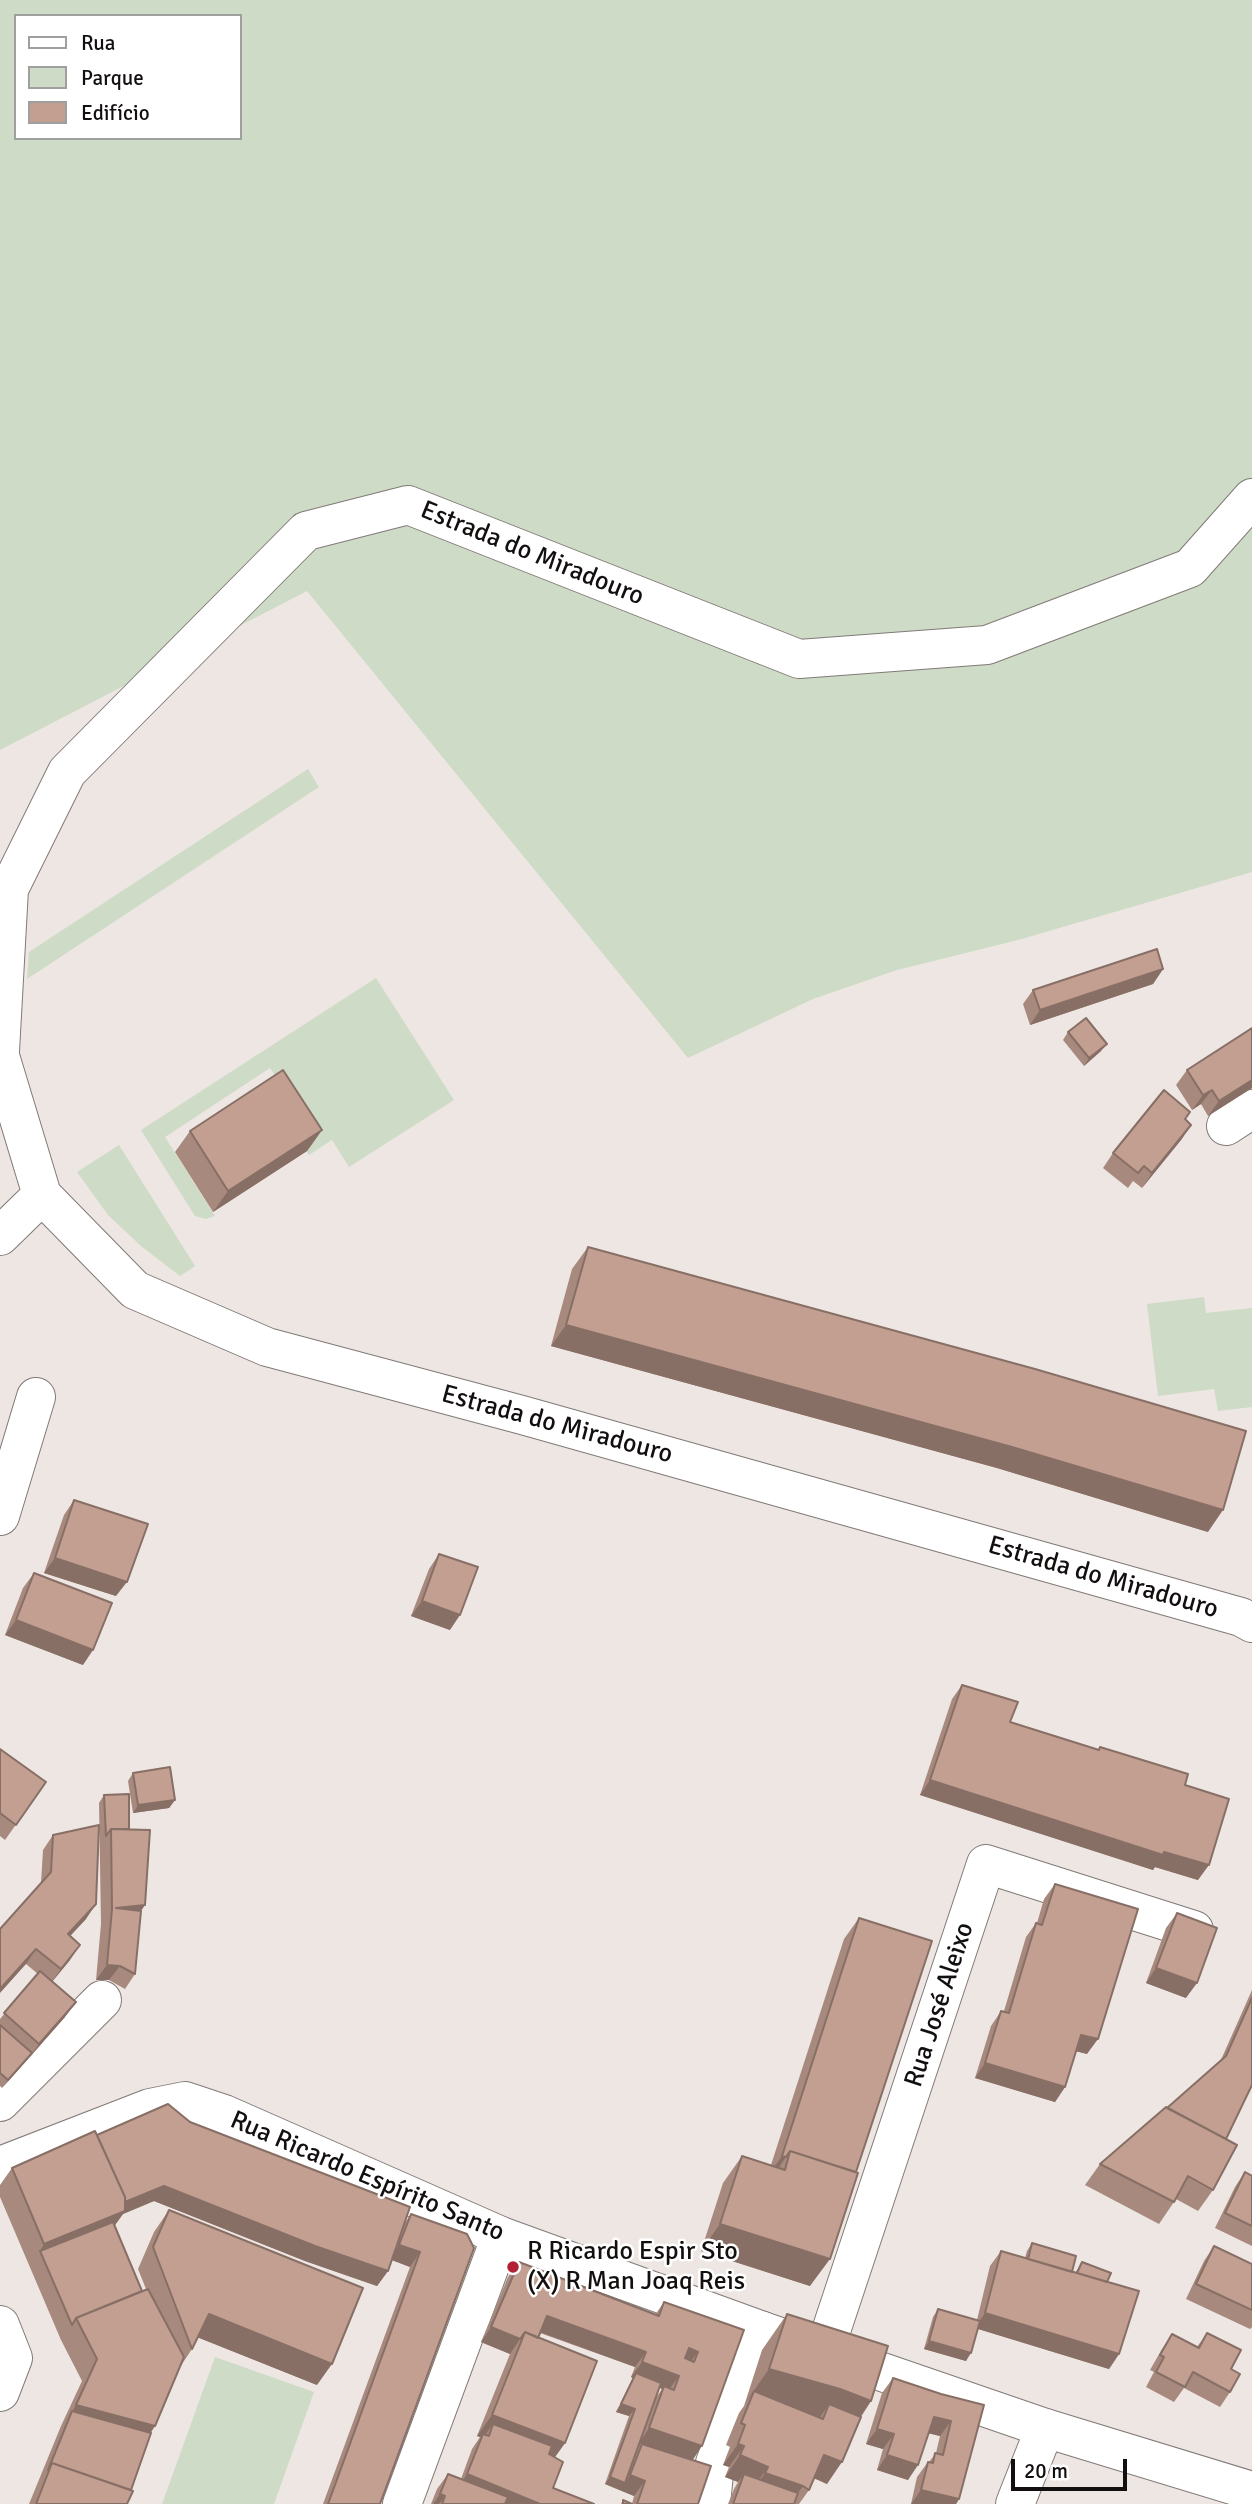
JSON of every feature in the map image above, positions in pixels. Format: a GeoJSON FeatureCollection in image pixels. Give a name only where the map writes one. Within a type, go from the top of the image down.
{"type":"FeatureCollection","features":[{"type":"Feature","properties":{"kind":"street","name":"Estrada do Miradouro"},"geometry":{"type":"LineString","coordinates":[[1248,1614],[267,1347],[135,1290],[42,1195],[0,1053],[9,889],[67,772],[306,531],[408,505],[799,659],[988,645],[1190,568],[1252,498]]}},
{"type":"Feature","properties":{"kind":"street"},"geometry":{"type":"LineString","coordinates":[[0,1236],[42,1195]]}},
{"type":"Feature","properties":{"kind":"street"},"geometry":{"type":"LineString","coordinates":[[0,1516],[36,1397]]}},
{"type":"Feature","properties":{"kind":"street","name":"Rua José Aleixo"},"geometry":{"type":"LineString","coordinates":[[824,2352],[986,1864],[1194,1930]]}},
{"type":"Feature","properties":{"kind":"street"},"geometry":{"type":"LineString","coordinates":[[0,2102],[102,2000]]}},
{"type":"Feature","properties":{"kind":"street","name":"Rua Ricardo Espírito Santo"},"geometry":{"type":"LineString","coordinates":[[0,2166],[150,2108],[185,2101],[224,2114],[501,2236],[763,2331],[1045,2428],[1252,2491]]}},
{"type":"Feature","properties":{"kind":"street"},"geometry":{"type":"LineString","coordinates":[[402,2504],[501,2236]]}},
{"type":"Feature","properties":{"kind":"street"},"geometry":{"type":"LineString","coordinates":[[0,2325],[13,2358],[0,2392]]}},
{"type":"Feature","properties":{"kind":"street"},"geometry":{"type":"LineString","coordinates":[[711,2504],[715,2463],[763,2331]]}},
{"type":"Feature","properties":{"kind":"street"},"geometry":{"type":"LineString","coordinates":[[1015,2504],[1045,2428]]}},
{"type":"Feature","properties":{"kind":"green space"},"geometry":{"type":"Polygon","coordinates":[[[0,0],[1252,0],[1252,872],[1018,940],[897,970],[813,999],[688,1058],[307,591],[0,750],[0,0]]]}},
{"type":"Feature","properties":{"kind":"green space"},"geometry":{"type":"Polygon","coordinates":[[[308,769],[319,787],[27,979],[29,952],[308,769]]]}},
{"type":"Feature","properties":{"kind":"green space"},"geometry":{"type":"Polygon","coordinates":[[[376,978],[454,1100],[349,1167],[332,1140],[309,1155],[274,1102],[287,1093],[270,1068],[165,1137],[215,1216],[206,1219],[195,1216],[141,1130],[376,978]]]}},
{"type":"Feature","properties":{"kind":"green space"},"geometry":{"type":"Polygon","coordinates":[[[119,1145],[195,1266],[180,1276],[141,1246],[108,1215],[77,1172],[119,1145]]]}},
{"type":"Feature","properties":{"kind":"green space"},"geometry":{"type":"Polygon","coordinates":[[[1204,1297],[1206,1313],[1252,1308],[1252,1407],[1218,1411],[1214,1389],[1158,1396],[1147,1304],[1204,1297]]]}},
{"type":"Feature","properties":{"kind":"green space"},"geometry":{"type":"Polygon","coordinates":[[[215,2357],[314,2392],[274,2504],[162,2504],[215,2357]]]}},
{"type":"Feature","properties":{"kind":"building"},"geometry":{"type":"Polygon","coordinates":[[[1157,949],[1163,969],[1040,1010],[1033,990],[1157,949]]]}},
{"type":"Feature","properties":{"kind":"building"},"geometry":{"type":"Polygon","coordinates":[[[1086,1018],[1107,1044],[1089,1058],[1068,1032],[1086,1018]]]}},
{"type":"Feature","properties":{"kind":"building"},"geometry":{"type":"Polygon","coordinates":[[[1252,1028],[1252,1080],[1219,1101],[1212,1090],[1203,1095],[1187,1070],[1252,1028]]]}},
{"type":"Feature","properties":{"kind":"building"},"geometry":{"type":"Polygon","coordinates":[[[283,1070],[322,1130],[228,1191],[190,1131],[283,1070]]]}},
{"type":"Feature","properties":{"kind":"building"},"geometry":{"type":"Polygon","coordinates":[[[1164,1090],[1190,1112],[1185,1119],[1191,1125],[1152,1173],[1144,1166],[1138,1173],[1113,1153],[1164,1090]]]}},
{"type":"Feature","properties":{"kind":"building"},"geometry":{"type":"Polygon","coordinates":[[[588,1247],[1035,1369],[1246,1431],[1223,1510],[1012,1447],[566,1325],[588,1247]]]}},
{"type":"Feature","properties":{"kind":"building"},"geometry":{"type":"Polygon","coordinates":[[[74,1500],[148,1524],[127,1582],[55,1558],[74,1500]]]}},
{"type":"Feature","properties":{"kind":"building"},"geometry":{"type":"Polygon","coordinates":[[[439,1554],[478,1567],[460,1615],[422,1601],[439,1554]]]}},
{"type":"Feature","properties":{"kind":"building"},"geometry":{"type":"Polygon","coordinates":[[[34,1573],[112,1603],[93,1650],[16,1620],[34,1573]]]}},
{"type":"Feature","properties":{"kind":"building"},"geometry":{"type":"Polygon","coordinates":[[[962,1685],[1018,1702],[1010,1722],[1188,1774],[1185,1785],[1229,1799],[1209,1865],[1164,1852],[1163,1855],[930,1780],[962,1685]]]}},
{"type":"Feature","properties":{"kind":"building"},"geometry":{"type":"Polygon","coordinates":[[[0,1749],[46,1782],[16,1825],[0,1813],[0,1749]]]}},
{"type":"Feature","properties":{"kind":"building"},"geometry":{"type":"Polygon","coordinates":[[[170,1767],[175,1800],[138,1805],[133,1773],[170,1767]]]}},
{"type":"Feature","properties":{"kind":"building"},"geometry":{"type":"Polygon","coordinates":[[[129,1794],[129,1829],[111,1829],[106,1836],[104,1795],[129,1794]]]}},
{"type":"Feature","properties":{"kind":"building"},"geometry":{"type":"Polygon","coordinates":[[[99,1825],[96,1904],[68,1934],[80,1945],[61,1969],[36,1949],[0,1989],[0,1929],[51,1872],[53,1835],[99,1825]]]}},
{"type":"Feature","properties":{"kind":"building"},"geometry":{"type":"Polygon","coordinates":[[[111,1829],[150,1830],[145,1905],[116,1908],[141,1911],[135,1974],[120,1966],[107,1965],[112,1909],[111,1829]]]}},
{"type":"Feature","properties":{"kind":"building"},"geometry":{"type":"Polygon","coordinates":[[[1055,1884],[1138,1909],[1098,2039],[1081,2035],[1065,2087],[985,2063],[1001,2011],[1009,2013],[1036,1923],[1042,1925],[1055,1884]]]}},
{"type":"Feature","properties":{"kind":"building"},"geometry":{"type":"Polygon","coordinates":[[[1177,1913],[1217,1928],[1197,1983],[1156,1968],[1177,1913]]]}},
{"type":"Feature","properties":{"kind":"building"},"geometry":{"type":"Polygon","coordinates":[[[859,1918],[932,1941],[856,2172],[790,2151],[786,2157],[782,2156],[859,1918]]]}},
{"type":"Feature","properties":{"kind":"building"},"geometry":{"type":"Polygon","coordinates":[[[40,1971],[76,2002],[39,2044],[4,2013],[40,1971]]]}},
{"type":"Feature","properties":{"kind":"building"},"geometry":{"type":"Polygon","coordinates":[[[1252,1998],[1252,2085],[1226,2139],[1167,2108],[1226,2056],[1252,1998]]]}},
{"type":"Feature","properties":{"kind":"building"},"geometry":{"type":"Polygon","coordinates":[[[0,2025],[32,2053],[8,2080],[0,2073],[0,2025]]]}},
{"type":"Feature","properties":{"kind":"building"},"geometry":{"type":"Polygon","coordinates":[[[168,2104],[190,2122],[410,2207],[388,2271],[315,2246],[164,2186],[125,2202],[97,2135],[168,2104]]]}},
{"type":"Feature","properties":{"kind":"building"},"geometry":{"type":"Polygon","coordinates":[[[1166,2107],[1237,2145],[1213,2190],[1188,2176],[1174,2202],[1100,2164],[1166,2107]]]}},
{"type":"Feature","properties":{"kind":"building"},"geometry":{"type":"Polygon","coordinates":[[[95,2131],[125,2197],[125,2211],[44,2244],[12,2168],[95,2131]]]}},
{"type":"Feature","properties":{"kind":"building"},"geometry":{"type":"Polygon","coordinates":[[[790,2151],[858,2173],[830,2259],[720,2224],[742,2156],[785,2170],[790,2151]]]}},
{"type":"Feature","properties":{"kind":"building"},"geometry":{"type":"Polygon","coordinates":[[[1245,2172],[1252,2176],[1252,2226],[1225,2213],[1245,2172]]]}},
{"type":"Feature","properties":{"kind":"building"},"geometry":{"type":"Polygon","coordinates":[[[169,2210],[363,2288],[332,2364],[209,2314],[192,2349],[153,2247],[169,2210]]]}},
{"type":"Feature","properties":{"kind":"building"},"geometry":{"type":"Polygon","coordinates":[[[411,2214],[467,2234],[474,2248],[380,2504],[328,2504],[420,2252],[399,2245],[411,2214]]]}},
{"type":"Feature","properties":{"kind":"building"},"geometry":{"type":"Polygon","coordinates":[[[113,2222],[142,2291],[76,2318],[72,2325],[40,2251],[113,2222]]]}},
{"type":"Feature","properties":{"kind":"building"},"geometry":{"type":"Polygon","coordinates":[[[1032,2243],[1076,2256],[1072,2272],[1028,2259],[1032,2243]]]}},
{"type":"Feature","properties":{"kind":"building"},"geometry":{"type":"Polygon","coordinates":[[[1214,2246],[1252,2264],[1252,2310],[1196,2284],[1214,2246]]]}},
{"type":"Feature","properties":{"kind":"building"},"geometry":{"type":"Polygon","coordinates":[[[1001,2251],[1139,2291],[1119,2354],[985,2313],[1001,2251]]]}},
{"type":"Feature","properties":{"kind":"building"},"geometry":{"type":"Polygon","coordinates":[[[519,2262],[659,2316],[664,2302],[744,2330],[702,2446],[649,2428],[664,2386],[674,2390],[679,2376],[642,2362],[646,2352],[547,2316],[538,2338],[525,2332],[520,2339],[491,2327],[519,2262]],[[689,2348],[685,2358],[694,2362],[698,2352],[689,2348]]]}},
{"type":"Feature","properties":{"kind":"building"},"geometry":{"type":"Polygon","coordinates":[[[1082,2262],[1111,2273],[1107,2282],[1077,2273],[1082,2262]]]}},
{"type":"Feature","properties":{"kind":"building"},"geometry":{"type":"Polygon","coordinates":[[[148,2289],[184,2357],[155,2426],[76,2405],[97,2359],[76,2318],[148,2289]]]}},
{"type":"Feature","properties":{"kind":"building"},"geometry":{"type":"Polygon","coordinates":[[[938,2309],[980,2321],[971,2353],[929,2341],[938,2309]]]}},
{"type":"Feature","properties":{"kind":"building"},"geometry":{"type":"Polygon","coordinates":[[[787,2314],[888,2346],[871,2401],[840,2389],[769,2369],[787,2314]]]}},
{"type":"Feature","properties":{"kind":"building"},"geometry":{"type":"Polygon","coordinates":[[[525,2332],[597,2361],[565,2443],[492,2415],[525,2332]]]}},
{"type":"Feature","properties":{"kind":"building"},"geometry":{"type":"Polygon","coordinates":[[[1207,2333],[1241,2350],[1231,2369],[1240,2374],[1230,2392],[1193,2372],[1185,2387],[1156,2372],[1164,2357],[1160,2355],[1172,2334],[1199,2348],[1207,2333]]]}},
{"type":"Feature","properties":{"kind":"building"},"geometry":{"type":"Polygon","coordinates":[[[636,2373],[661,2383],[625,2483],[610,2477],[635,2409],[621,2404],[636,2373]]]}},
{"type":"Feature","properties":{"kind":"building"},"geometry":{"type":"Polygon","coordinates":[[[893,2378],[984,2405],[959,2499],[921,2490],[928,2462],[933,2463],[935,2453],[943,2455],[951,2421],[934,2417],[918,2465],[887,2455],[894,2434],[877,2429],[893,2378]]]}},
{"type":"Feature","properties":{"kind":"building"},"geometry":{"type":"Polygon","coordinates":[[[754,2391],[823,2419],[829,2404],[861,2417],[842,2462],[824,2455],[809,2490],[765,2473],[768,2467],[740,2455],[744,2446],[738,2444],[745,2425],[741,2423],[754,2391]]]}},
{"type":"Feature","properties":{"kind":"building"},"geometry":{"type":"Polygon","coordinates":[[[72,2411],[151,2433],[131,2490],[52,2463],[48,2470],[72,2411]]]}},
{"type":"Feature","properties":{"kind":"building"},"geometry":{"type":"Polygon","coordinates":[[[493,2424],[552,2446],[549,2454],[563,2462],[553,2488],[594,2504],[540,2504],[467,2474],[483,2434],[489,2436],[493,2424]]]}},
{"type":"Feature","properties":{"kind":"building"},"geometry":{"type":"Polygon","coordinates":[[[642,2444],[711,2466],[698,2504],[637,2504],[645,2481],[630,2475],[642,2444]]]}},
{"type":"Feature","properties":{"kind":"building"},"geometry":{"type":"Polygon","coordinates":[[[52,2463],[133,2491],[127,2504],[36,2504],[52,2463]]]}},
{"type":"Feature","properties":{"kind":"building"},"geometry":{"type":"Polygon","coordinates":[[[448,2474],[508,2497],[505,2504],[442,2504],[445,2496],[440,2494],[448,2474]]]}},
{"type":"Feature","properties":{"kind":"building"},"geometry":{"type":"Polygon","coordinates":[[[744,2474],[798,2493],[794,2504],[733,2504],[744,2474]]]}},
{"type":"Feature","properties":{"kind":"place","name":"R Ricardo Espir Sto (X) R Man Joaq Reis"},"geometry":{"type":"Point","coordinates":[513,2267]}}]}
